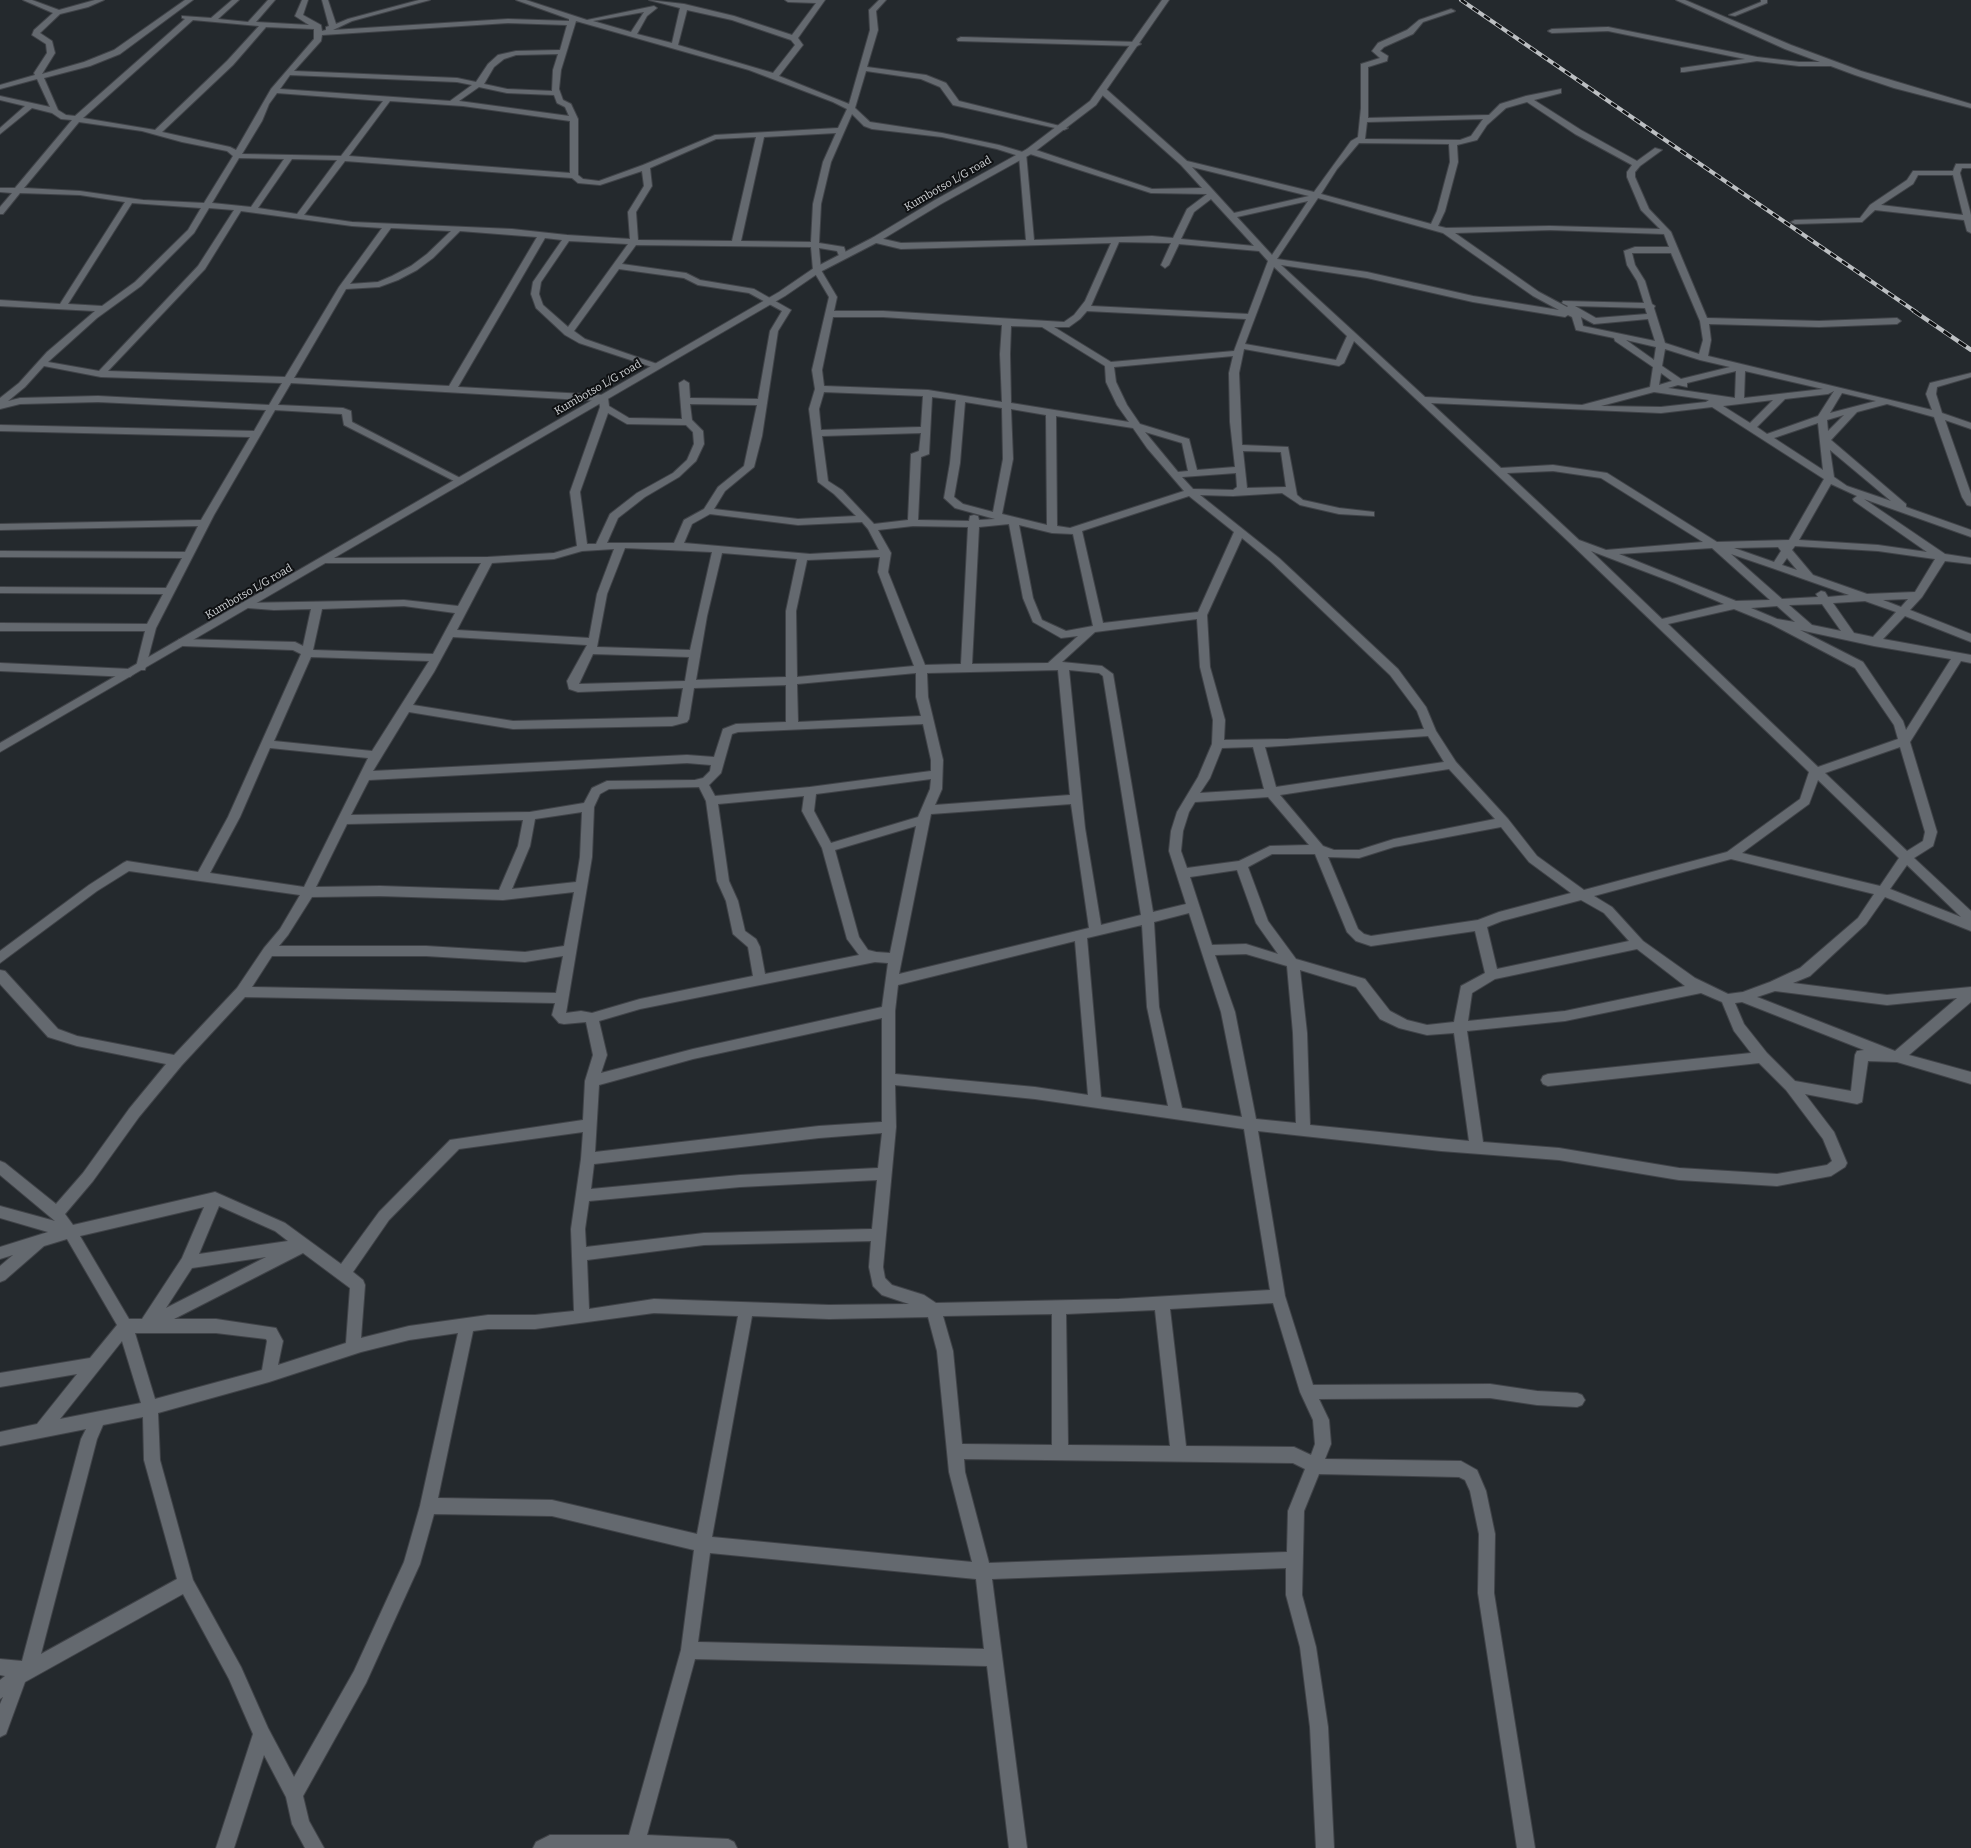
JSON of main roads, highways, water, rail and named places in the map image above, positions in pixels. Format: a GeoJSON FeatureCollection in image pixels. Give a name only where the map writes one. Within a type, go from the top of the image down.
{"type":"FeatureCollection","features":[{"type":"Feature","properties":{"kind":"railway"},"geometry":{"type":"LineString","coordinates":[[1461,0],[1916,312]]}},
{"type":"Feature","properties":{"kind":"railway"},"geometry":{"type":"LineString","coordinates":[[1914,311],[1971,350]]}}]}
